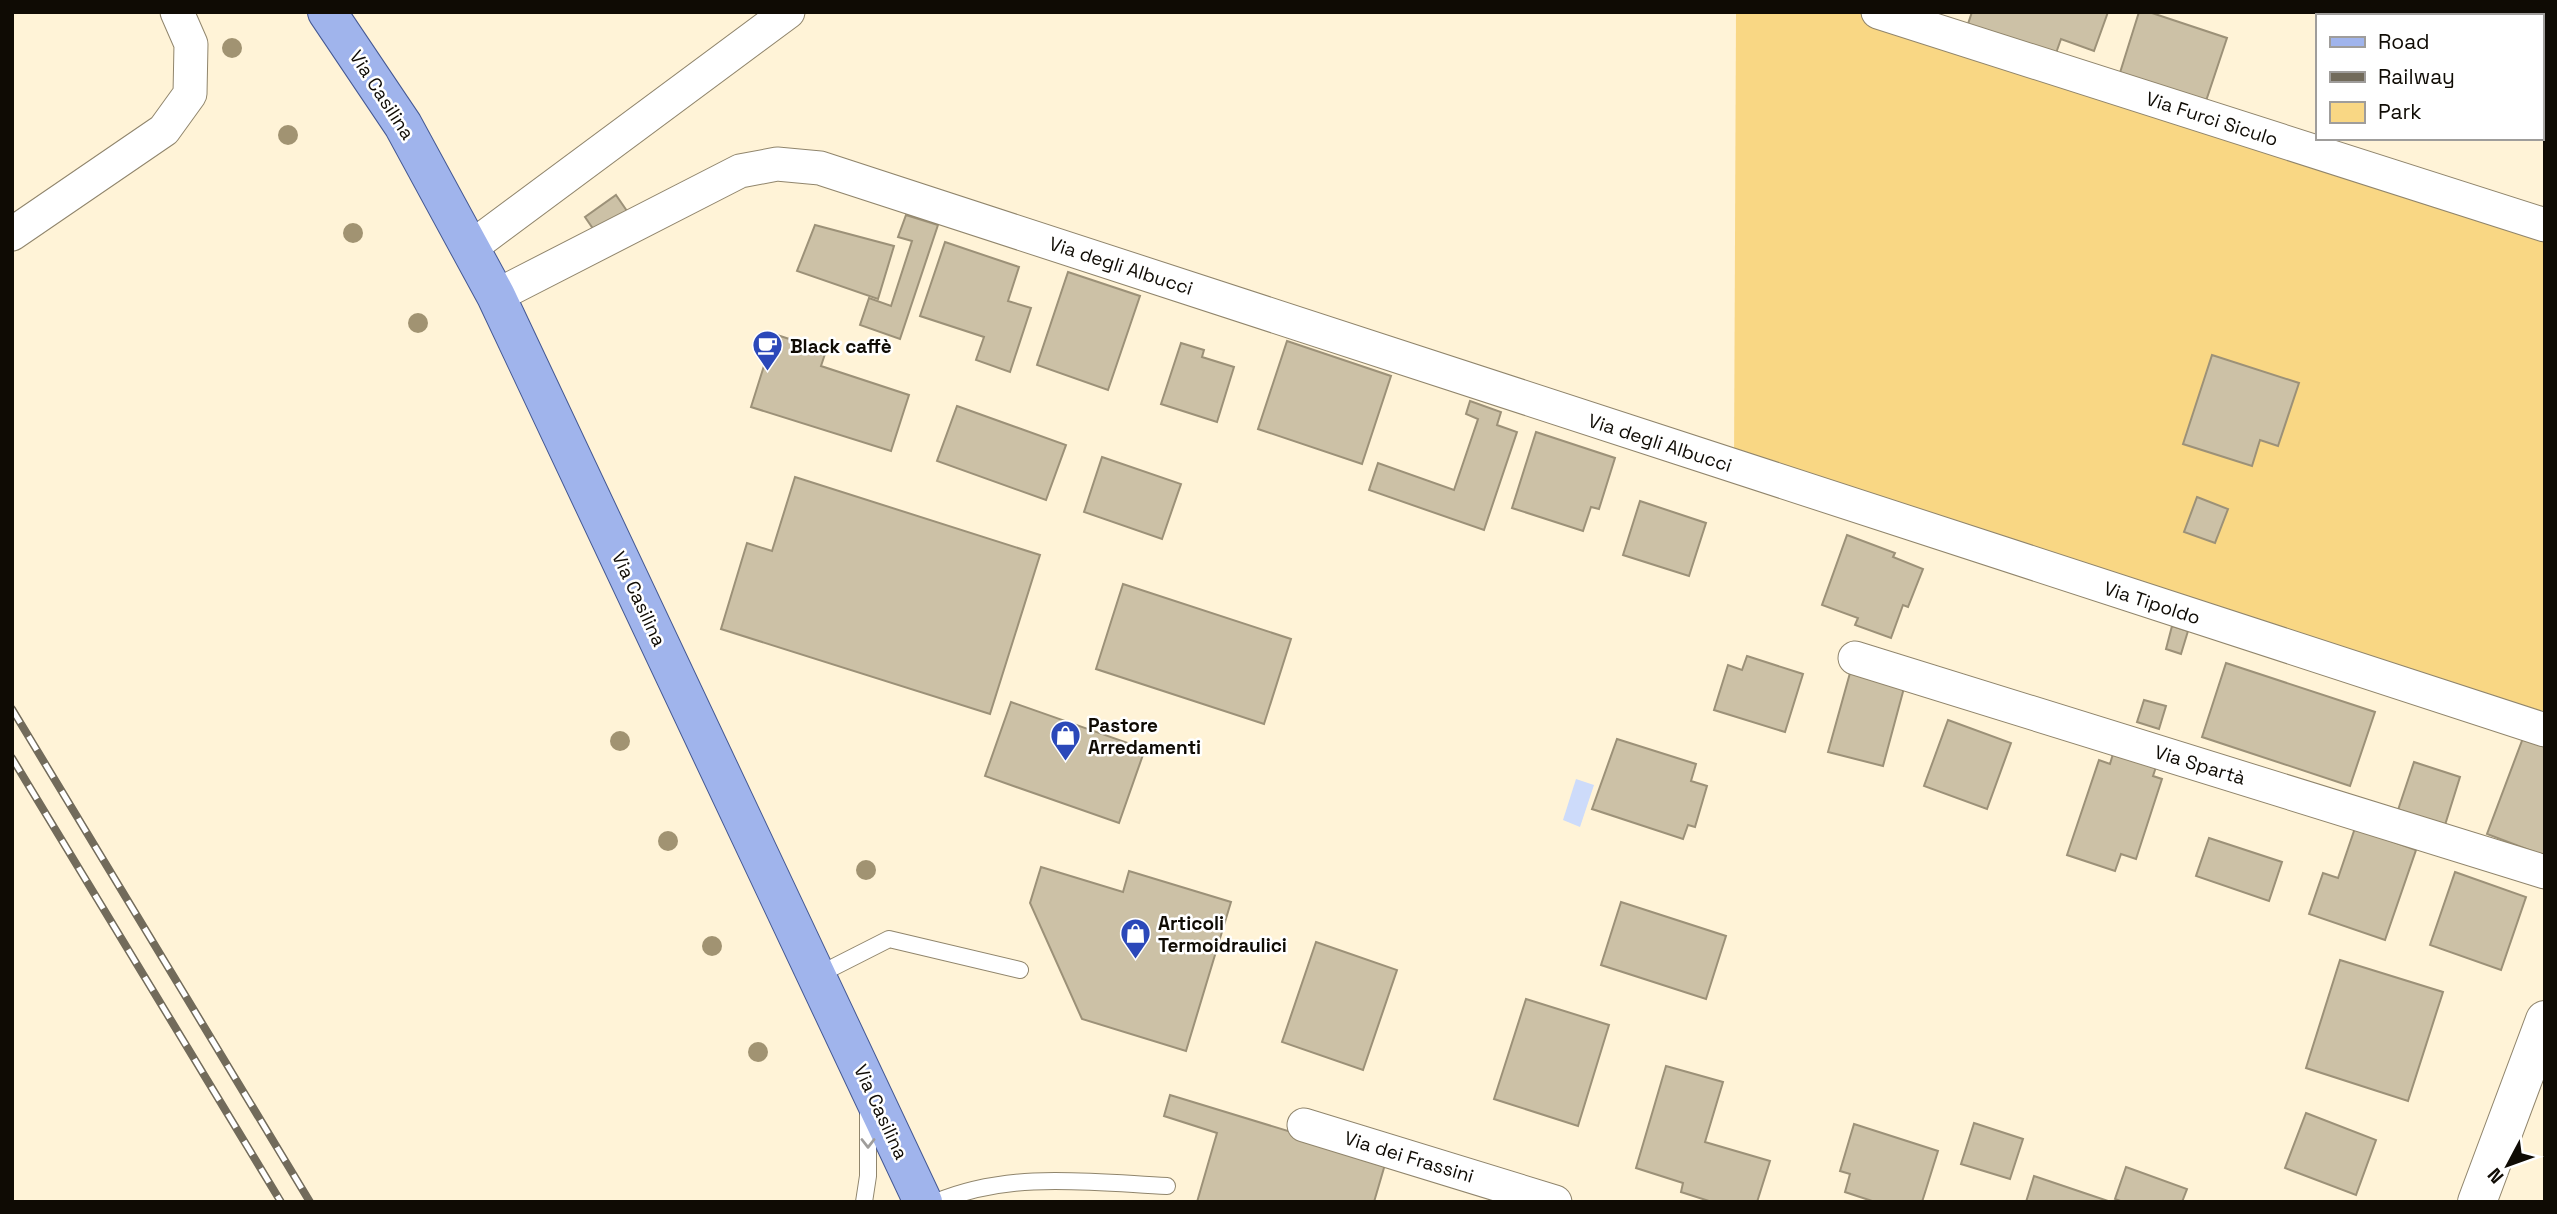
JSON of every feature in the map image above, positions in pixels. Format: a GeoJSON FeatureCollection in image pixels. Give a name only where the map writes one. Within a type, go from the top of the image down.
{"type":"FeatureCollection","features":[{"type":"Feature","properties":{"kind":"main road","name":"Via Casilina"},"geometry":{"type":"LineString","coordinates":[[327,12],[402,125],[496,296],[923,1202]]}},
{"type":"Feature","properties":{"kind":"street"},"geometry":{"type":"LineString","coordinates":[[12,233],[164,130],[190,94],[191,44],[177,12]]}},
{"type":"Feature","properties":{"kind":"street"},"geometry":{"type":"LineString","coordinates":[[470,248],[788,12]]}},
{"type":"Feature","properties":{"kind":"street","name":"Via Furci Siculo"},"geometry":{"type":"LineString","coordinates":[[1878,12],[2545,225]]}},
{"type":"Feature","properties":{"kind":"street","name":"Via degli Albucci"},"geometry":{"type":"LineString","coordinates":[[496,296],[740,171],[763,165],[807,166],[833,171],[1759,476]]}},
{"type":"Feature","properties":{"kind":"street","name":"Via Tipoldo"},"geometry":{"type":"LineString","coordinates":[[1759,476],[2545,730]]}},
{"type":"Feature","properties":{"kind":"street","name":"Via Spartà"},"geometry":{"type":"LineString","coordinates":[[1855,657],[2545,872]]}},
{"type":"Feature","properties":{"kind":"street"},"geometry":{"type":"LineString","coordinates":[[2477,1202],[2545,1020]]}},
{"type":"Feature","properties":{"kind":"street","name":"Via dei Frassini"},"geometry":{"type":"LineString","coordinates":[[1304,1125],[1555,1202]]}},
{"type":"Feature","properties":{"kind":"lane"},"geometry":{"type":"LineString","coordinates":[[816,976],[889,939],[1020,970]]}},
{"type":"Feature","properties":{"kind":"lane"},"geometry":{"type":"LineString","coordinates":[[864,1202],[868,1177],[868,1084]]}},
{"type":"Feature","properties":{"kind":"lane"},"geometry":{"type":"LineString","coordinates":[[936,1202],[963,1190],[1034,1179],[1167,1186]]}},
{"type":"Feature","properties":{"kind":"green space"},"geometry":{"type":"Polygon","coordinates":[[[1736,12],[1885,12],[2545,224],[2545,730],[1734,467],[1736,12]]]}},
{"type":"Feature","properties":{"kind":"water"},"geometry":{"type":"Polygon","coordinates":[[[1576,779],[1594,785],[1580,827],[1563,820],[1576,779]]]}},
{"type":"Feature","properties":{"kind":"building"},"geometry":{"type":"Polygon","coordinates":[[[1972,12],[2108,12],[2094,51],[2061,39],[2055,56],[1968,24],[1972,12]]]}},
{"type":"Feature","properties":{"kind":"building"},"geometry":{"type":"Polygon","coordinates":[[[2139,12],[2149,12],[2227,38],[2204,107],[2118,79],[2139,12]]]}},
{"type":"Feature","properties":{"kind":"building"},"geometry":{"type":"Polygon","coordinates":[[[616,195],[627,211],[596,233],[585,217],[616,195]]]}},
{"type":"Feature","properties":{"kind":"building"},"geometry":{"type":"Polygon","coordinates":[[[906,215],[938,225],[900,339],[860,325],[869,298],[891,306],[912,241],[898,237],[906,215]]]}},
{"type":"Feature","properties":{"kind":"building"},"geometry":{"type":"Polygon","coordinates":[[[815,225],[894,246],[878,299],[797,271],[815,225]]]}},
{"type":"Feature","properties":{"kind":"building"},"geometry":{"type":"Polygon","coordinates":[[[945,242],[1019,267],[1008,301],[1031,308],[1010,372],[976,360],[984,337],[920,316],[945,242]]]}},
{"type":"Feature","properties":{"kind":"building"},"geometry":{"type":"Polygon","coordinates":[[[1068,272],[1140,296],[1108,390],[1037,365],[1068,272]]]}},
{"type":"Feature","properties":{"kind":"building"},"geometry":{"type":"Polygon","coordinates":[[[774,334],[826,351],[821,366],[909,395],[891,451],[751,407],[774,334]]]}},
{"type":"Feature","properties":{"kind":"building"},"geometry":{"type":"Polygon","coordinates":[[[1287,341],[1391,376],[1362,464],[1258,429],[1287,341]]]}},
{"type":"Feature","properties":{"kind":"building"},"geometry":{"type":"Polygon","coordinates":[[[1181,343],[1204,350],[1202,357],[1234,367],[1217,422],[1161,404],[1181,343]]]}},
{"type":"Feature","properties":{"kind":"building"},"geometry":{"type":"Polygon","coordinates":[[[2212,355],[2299,383],[2278,446],[2260,440],[2252,466],[2183,444],[2212,355]]]}},
{"type":"Feature","properties":{"kind":"building"},"geometry":{"type":"Polygon","coordinates":[[[1470,401],[1501,412],[1497,425],[1517,432],[1484,530],[1369,490],[1378,463],[1454,490],[1478,419],[1466,414],[1470,401]]]}},
{"type":"Feature","properties":{"kind":"building"},"geometry":{"type":"Polygon","coordinates":[[[957,406],[1066,445],[1046,500],[937,461],[957,406]]]}},
{"type":"Feature","properties":{"kind":"building"},"geometry":{"type":"Polygon","coordinates":[[[1536,432],[1615,458],[1599,509],[1591,507],[1583,531],[1512,508],[1536,432]]]}},
{"type":"Feature","properties":{"kind":"building"},"geometry":{"type":"Polygon","coordinates":[[[1102,457],[1181,484],[1162,539],[1084,512],[1102,457]]]}},
{"type":"Feature","properties":{"kind":"building"},"geometry":{"type":"Polygon","coordinates":[[[795,477],[1040,555],[990,714],[721,629],[747,543],[772,551],[795,477]]]}},
{"type":"Feature","properties":{"kind":"building"},"geometry":{"type":"Polygon","coordinates":[[[2197,497],[2228,509],[2215,543],[2184,532],[2197,497]]]}},
{"type":"Feature","properties":{"kind":"building"},"geometry":{"type":"Polygon","coordinates":[[[1640,501],[1706,523],[1689,576],[1623,555],[1640,501]]]}},
{"type":"Feature","properties":{"kind":"building"},"geometry":{"type":"Polygon","coordinates":[[[1847,535],[1895,553],[1893,557],[1923,569],[1908,607],[1903,605],[1891,638],[1855,625],[1858,618],[1822,605],[1847,535]]]}},
{"type":"Feature","properties":{"kind":"building"},"geometry":{"type":"Polygon","coordinates":[[[1123,584],[1291,639],[1264,724],[1096,669],[1123,584]]]}},
{"type":"Feature","properties":{"kind":"building"},"geometry":{"type":"Polygon","coordinates":[[[2172,626],[2188,631],[2181,654],[2166,649],[2172,626]]]}},
{"type":"Feature","properties":{"kind":"building"},"geometry":{"type":"Polygon","coordinates":[[[1747,656],[1803,674],[1785,732],[1714,710],[1728,665],[1742,670],[1747,656]]]}},
{"type":"Feature","properties":{"kind":"building"},"geometry":{"type":"Polygon","coordinates":[[[2226,663],[2375,712],[2350,786],[2202,737],[2226,663]]]}},
{"type":"Feature","properties":{"kind":"building"},"geometry":{"type":"Polygon","coordinates":[[[1850,673],[1904,688],[1883,766],[1828,752],[1850,673]]]}},
{"type":"Feature","properties":{"kind":"building"},"geometry":{"type":"Polygon","coordinates":[[[2144,700],[2166,706],[2159,729],[2137,722],[2144,700]]]}},
{"type":"Feature","properties":{"kind":"building","name":"Pastore Arredamenti"},"geometry":{"type":"Polygon","coordinates":[[[1011,702],[1145,749],[1119,823],[985,776],[1011,702]]]}},
{"type":"Feature","properties":{"kind":"building"},"geometry":{"type":"Polygon","coordinates":[[[1948,720],[2011,743],[1987,809],[1924,786],[1948,720]]]}},
{"type":"Feature","properties":{"kind":"building"},"geometry":{"type":"Polygon","coordinates":[[[2523,738],[2545,747],[2545,856],[2487,834],[2523,738]]]}},
{"type":"Feature","properties":{"kind":"building"},"geometry":{"type":"Polygon","coordinates":[[[1617,739],[1696,764],[1691,781],[1707,786],[1695,827],[1688,825],[1683,839],[1592,809],[1617,739]]]}},
{"type":"Feature","properties":{"kind":"building"},"geometry":{"type":"Polygon","coordinates":[[[2115,747],[2158,761],[2153,776],[2162,779],[2136,859],[2121,854],[2115,871],[2067,855],[2099,760],[2110,764],[2115,747]]]}},
{"type":"Feature","properties":{"kind":"building"},"geometry":{"type":"Polygon","coordinates":[[[2414,762],[2460,777],[2445,825],[2398,810],[2414,762]]]}},
{"type":"Feature","properties":{"kind":"building"},"geometry":{"type":"Polygon","coordinates":[[[2355,828],[2416,850],[2385,940],[2309,914],[2323,873],[2338,878],[2355,828]]]}},
{"type":"Feature","properties":{"kind":"building"},"geometry":{"type":"Polygon","coordinates":[[[2209,838],[2282,862],[2269,901],[2196,876],[2209,838]]]}},
{"type":"Feature","properties":{"kind":"building","name":"Articoli Termoidraulici"},"geometry":{"type":"Polygon","coordinates":[[[1041,867],[1123,892],[1129,871],[1231,902],[1186,1051],[1082,1019],[1030,903],[1041,867]]]}},
{"type":"Feature","properties":{"kind":"building"},"geometry":{"type":"Polygon","coordinates":[[[2455,872],[2526,897],[2501,970],[2430,945],[2455,872]]]}},
{"type":"Feature","properties":{"kind":"building"},"geometry":{"type":"Polygon","coordinates":[[[1621,902],[1726,936],[1706,999],[1601,965],[1621,902]]]}},
{"type":"Feature","properties":{"kind":"building"},"geometry":{"type":"Polygon","coordinates":[[[1316,942],[1397,970],[1363,1070],[1282,1042],[1316,942]]]}},
{"type":"Feature","properties":{"kind":"building"},"geometry":{"type":"Polygon","coordinates":[[[2340,960],[2443,992],[2408,1101],[2306,1068],[2340,960]]]}},
{"type":"Feature","properties":{"kind":"building"},"geometry":{"type":"Polygon","coordinates":[[[1526,999],[1609,1025],[1578,1126],[1494,1099],[1526,999]]]}},
{"type":"Feature","properties":{"kind":"building"},"geometry":{"type":"Polygon","coordinates":[[[1666,1066],[1723,1082],[1705,1142],[1770,1161],[1757,1202],[1712,1202],[1681,1192],[1683,1183],[1636,1168],[1666,1066]]]}},
{"type":"Feature","properties":{"kind":"building"},"geometry":{"type":"Polygon","coordinates":[[[1170,1095],[1386,1161],[1374,1202],[1197,1202],[1217,1133],[1164,1116],[1170,1095]]]}},
{"type":"Feature","properties":{"kind":"building"},"geometry":{"type":"Polygon","coordinates":[[[2306,1113],[2376,1140],[2356,1195],[2285,1168],[2306,1113]]]}},
{"type":"Feature","properties":{"kind":"building"},"geometry":{"type":"Polygon","coordinates":[[[1974,1123],[2023,1139],[2010,1179],[1961,1164],[1974,1123]]]}},
{"type":"Feature","properties":{"kind":"building"},"geometry":{"type":"Polygon","coordinates":[[[1854,1124],[1938,1151],[1922,1202],[1875,1202],[1845,1192],[1850,1174],[1840,1171],[1854,1124]]]}},
{"type":"Feature","properties":{"kind":"building"},"geometry":{"type":"Polygon","coordinates":[[[2126,1167],[2187,1189],[2182,1202],[2123,1202],[2115,1199],[2126,1167]]]}},
{"type":"Feature","properties":{"kind":"building"},"geometry":{"type":"Polygon","coordinates":[[[2034,1176],[2111,1202],[2026,1202],[2034,1176]]]}},
{"type":"Feature","properties":{"kind":"railway"},"geometry":{"type":"LineString","coordinates":[[12,709],[310,1202]]}},
{"type":"Feature","properties":{"kind":"railway"},"geometry":{"type":"LineString","coordinates":[[12,758],[281,1202]]}},
{"type":"Feature","properties":{"kind":"place","name":"Black caffè"},"geometry":{"type":"Point","coordinates":[767,373]}},
{"type":"Feature","properties":{"kind":"place","name":"Pastore Arredamenti"},"geometry":{"type":"Point","coordinates":[1065,763]}},
{"type":"Feature","properties":{"kind":"place","name":"Articoli Termoidraulici"},"geometry":{"type":"Point","coordinates":[1135,961]}}]}
